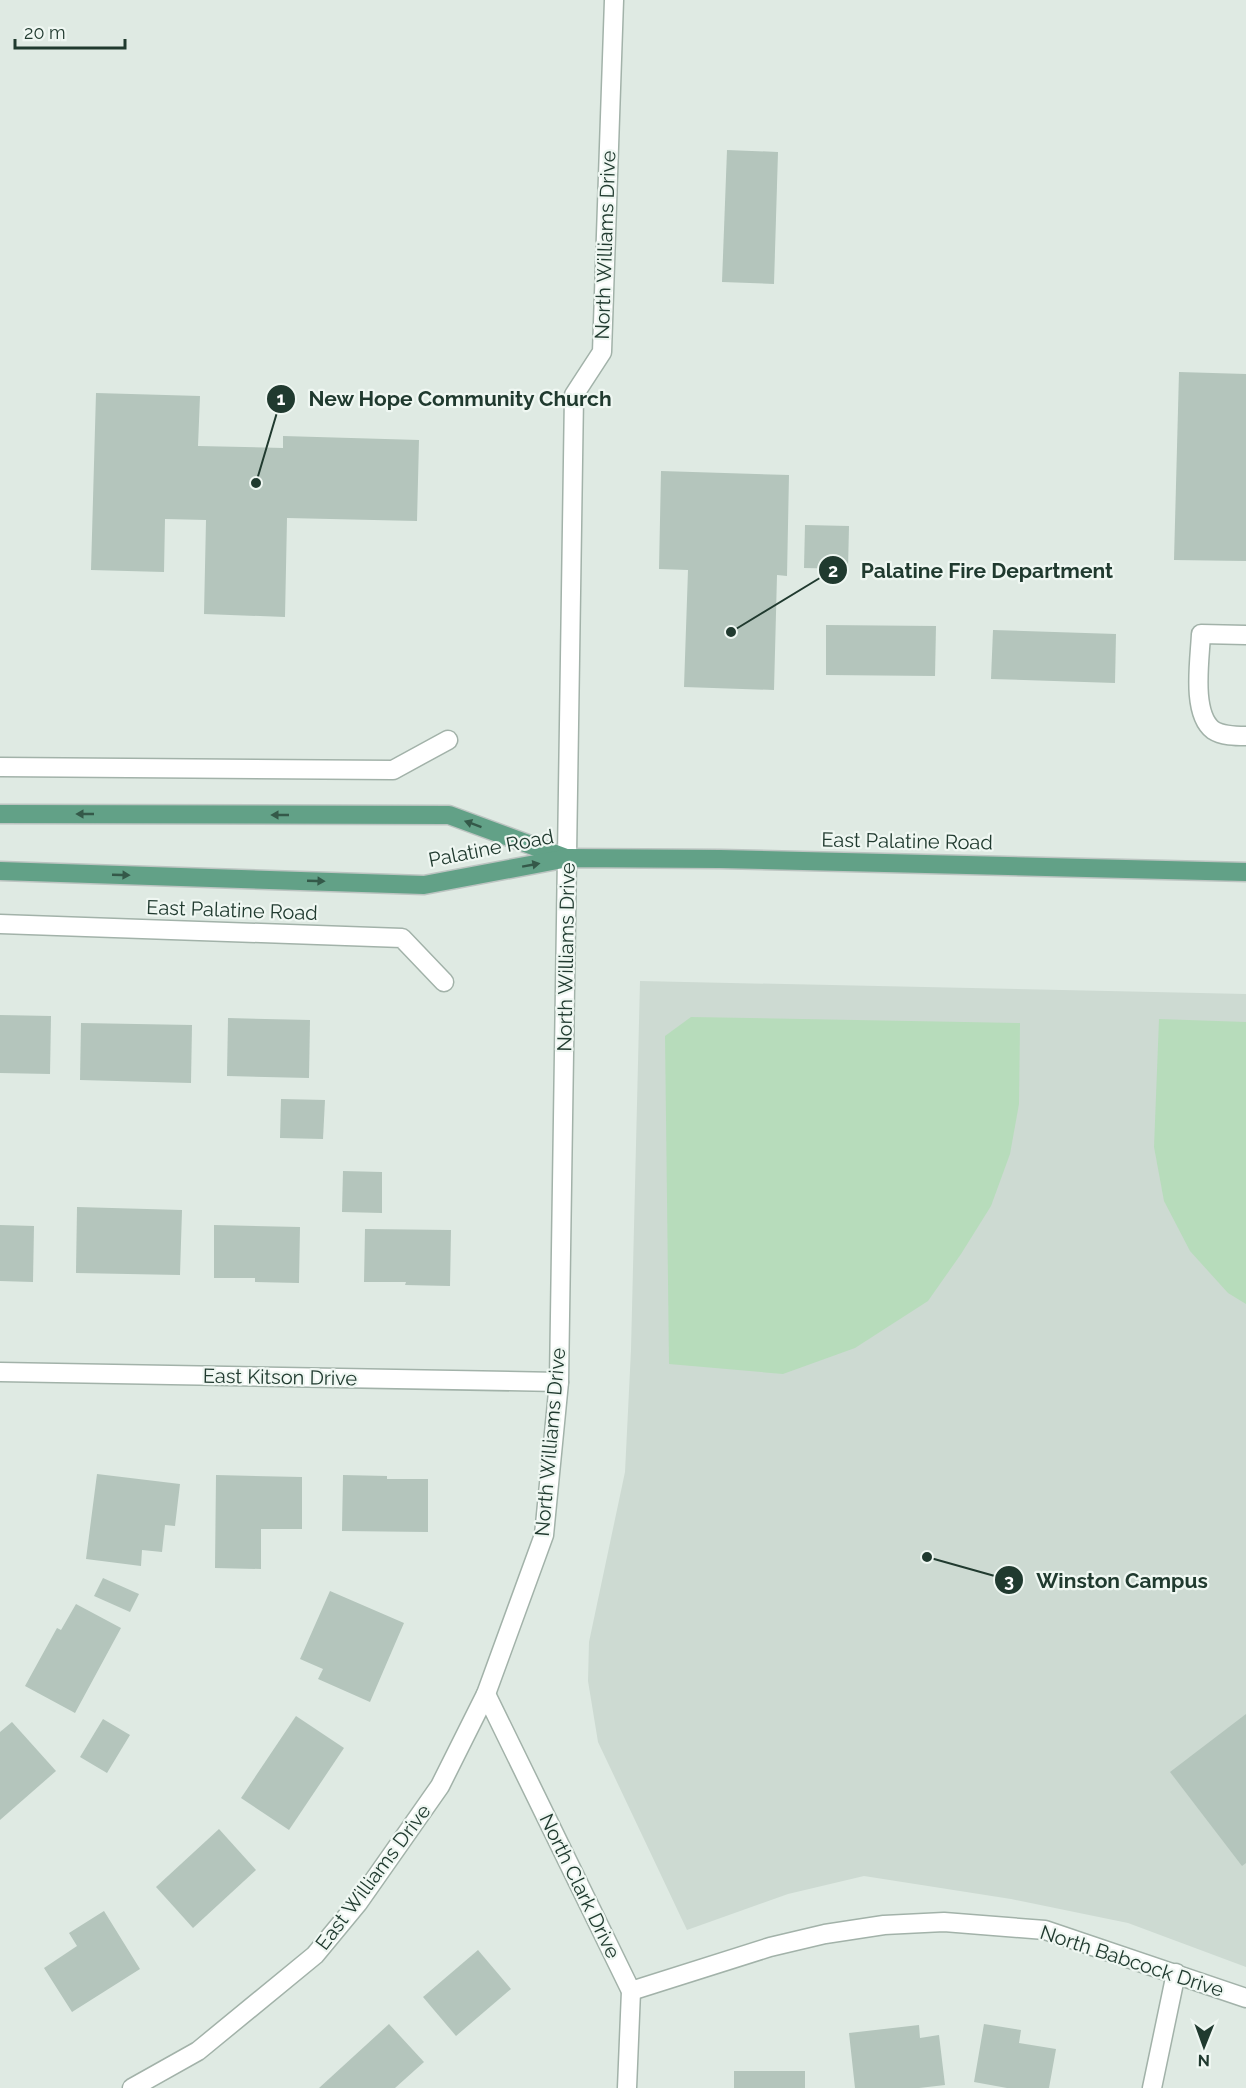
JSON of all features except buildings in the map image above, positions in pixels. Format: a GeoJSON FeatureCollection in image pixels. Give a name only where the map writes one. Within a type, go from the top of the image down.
{"type":"FeatureCollection","features":[{"type":"Feature","properties":{"kind":"main road","name":"Palatine Road"},"geometry":{"type":"LineString","coordinates":[[0,814],[449,815],[568,858]]}},
{"type":"Feature","properties":{"kind":"main road","name":"Palatine Road"},"geometry":{"type":"LineString","coordinates":[[0,871],[424,885],[568,858]]}},
{"type":"Feature","properties":{"kind":"main road","name":"East Palatine Road"},"geometry":{"type":"LineString","coordinates":[[568,858],[720,859],[1246,872]]}},
{"type":"Feature","properties":{"kind":"street","name":"North Williams Drive"},"geometry":{"type":"LineString","coordinates":[[486,1694],[544,1535],[560,1382],[574,395],[602,352],[614,0]]}},
{"type":"Feature","properties":{"kind":"street"},"geometry":{"type":"LineString","coordinates":[[1246,634],[1201,634],[1199,704],[1203,718],[1214,731],[1233,736],[1246,736]]}},
{"type":"Feature","properties":{"kind":"street"},"geometry":{"type":"LineString","coordinates":[[0,767],[393,770],[448,740]]}},
{"type":"Feature","properties":{"kind":"street","name":"East Palatine Road"},"geometry":{"type":"LineString","coordinates":[[0,924],[402,938],[444,982]]}},
{"type":"Feature","properties":{"kind":"street","name":"East Kitson Drive"},"geometry":{"type":"LineString","coordinates":[[0,1372],[560,1382]]}},
{"type":"Feature","properties":{"kind":"street","name":"North Clark Drive"},"geometry":{"type":"LineString","coordinates":[[486,1694],[631,1991],[627,2088]]}},
{"type":"Feature","properties":{"kind":"street","name":"East Williams Drive"},"geometry":{"type":"LineString","coordinates":[[132,2088],[198,2051],[315,1955],[358,1903],[440,1786],[486,1694]]}},
{"type":"Feature","properties":{"kind":"street","name":"North Babcock Drive"},"geometry":{"type":"LineString","coordinates":[[631,1991],[770,1947],[825,1934],[884,1925],[944,1922],[1045,1930],[1246,1998]]}},
{"type":"Feature","properties":{"kind":"street"},"geometry":{"type":"LineString","coordinates":[[1152,2088],[1176,1973]]}},
{"type":"Feature","properties":{"kind":"shaded area"},"geometry":{"type":"Polygon","coordinates":[[[640,981],[1246,994],[1246,1967],[1128,1923],[1011,1899],[864,1876],[788,1894],[687,1930],[598,1742],[588,1681],[589,1642],[625,1472],[631,1350],[640,981]]]}},
{"type":"Feature","properties":{"kind":"green space"},"geometry":{"type":"Polygon","coordinates":[[[691,1017],[1020,1023],[1019,1104],[1010,1154],[991,1206],[928,1301],[855,1348],[783,1374],[669,1364],[665,1036],[691,1017]]]}},
{"type":"Feature","properties":{"kind":"green space"},"geometry":{"type":"Polygon","coordinates":[[[1159,1019],[1246,1022],[1246,1304],[1228,1293],[1190,1251],[1164,1201],[1154,1147],[1159,1019]]]}},
{"type":"Feature","properties":{"kind":"place","name":"New Hope Community Church"},"geometry":{"type":"Point","coordinates":[256,483]}},
{"type":"Feature","properties":{"kind":"place","name":"Palatine Fire Department"},"geometry":{"type":"Point","coordinates":[731,632]}},
{"type":"Feature","properties":{"kind":"place","name":"Winston Campus"},"geometry":{"type":"Point","coordinates":[927,1557]}}]}
